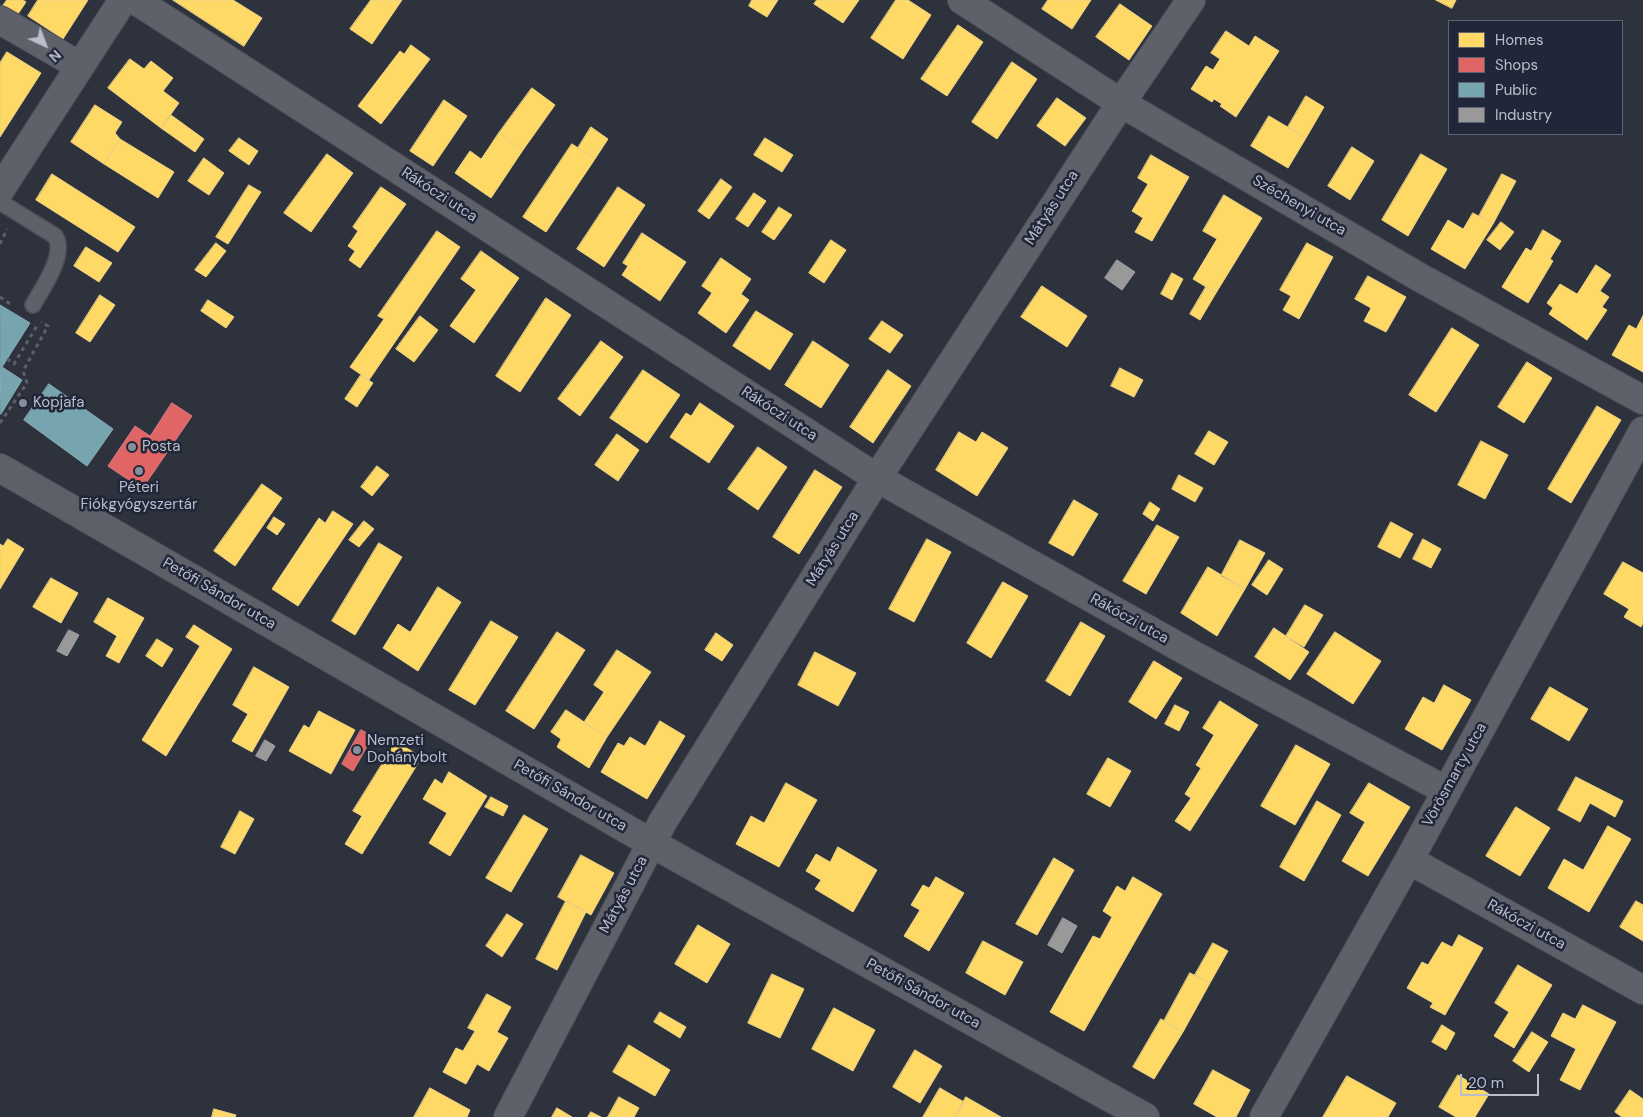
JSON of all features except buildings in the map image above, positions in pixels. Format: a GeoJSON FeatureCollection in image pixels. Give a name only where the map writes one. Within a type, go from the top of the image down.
{"type":"FeatureCollection","features":[{"type":"Feature","properties":{"kind":"main road","name":"Petőfi Sándor utca"},"geometry":{"type":"LineString","coordinates":[[0,468],[651,842],[1145,1117]]}},
{"type":"Feature","properties":{"kind":"street"},"geometry":{"type":"LineString","coordinates":[[0,190],[123,0]]}},
{"type":"Feature","properties":{"kind":"street","name":"Rákóczi utca"},"geometry":{"type":"LineString","coordinates":[[135,0],[877,478],[1197,657],[1447,791]]}},
{"type":"Feature","properties":{"kind":"street","name":"Széchenyi utca"},"geometry":{"type":"LineString","coordinates":[[962,0],[1121,103],[1419,277],[1643,400]]}},
{"type":"Feature","properties":{"kind":"street","name":"Mátyás utca"},"geometry":{"type":"LineString","coordinates":[[508,1117],[651,842],[877,478],[1121,103],[1191,0]]}},
{"type":"Feature","properties":{"kind":"street"},"geometry":{"type":"LineString","coordinates":[[0,20],[80,66]]}},
{"type":"Feature","properties":{"kind":"street","name":"Vörösmarty utca"},"geometry":{"type":"LineString","coordinates":[[1264,1117],[1409,860],[1643,431]]}},
{"type":"Feature","properties":{"kind":"street","name":"Rákóczi utca"},"geometry":{"type":"LineString","coordinates":[[1409,860],[1643,990]]}},
{"type":"Feature","properties":{"kind":"lane"},"geometry":{"type":"LineString","coordinates":[[0,202],[55,236],[58,240],[53,268],[33,305]]}},
{"type":"Feature","properties":{"kind":"path"},"geometry":{"type":"LineString","coordinates":[[7,359],[14,364],[40,322]]}},
{"type":"Feature","properties":{"kind":"path"},"geometry":{"type":"LineString","coordinates":[[0,423],[27,383],[23,371],[48,326]]}},
{"type":"Feature","properties":{"kind":"place","name":"Kopjafa"},"geometry":{"type":"Point","coordinates":[23,403]}},
{"type":"Feature","properties":{"kind":"place","name":"Posta"},"geometry":{"type":"Point","coordinates":[132,447]}},
{"type":"Feature","properties":{"kind":"place","name":"Péteri Fiókgyógyszertár"},"geometry":{"type":"Point","coordinates":[139,471]}},
{"type":"Feature","properties":{"kind":"place","name":"Nemzeti Dohánybolt"},"geometry":{"type":"Point","coordinates":[357,750]}}]}
